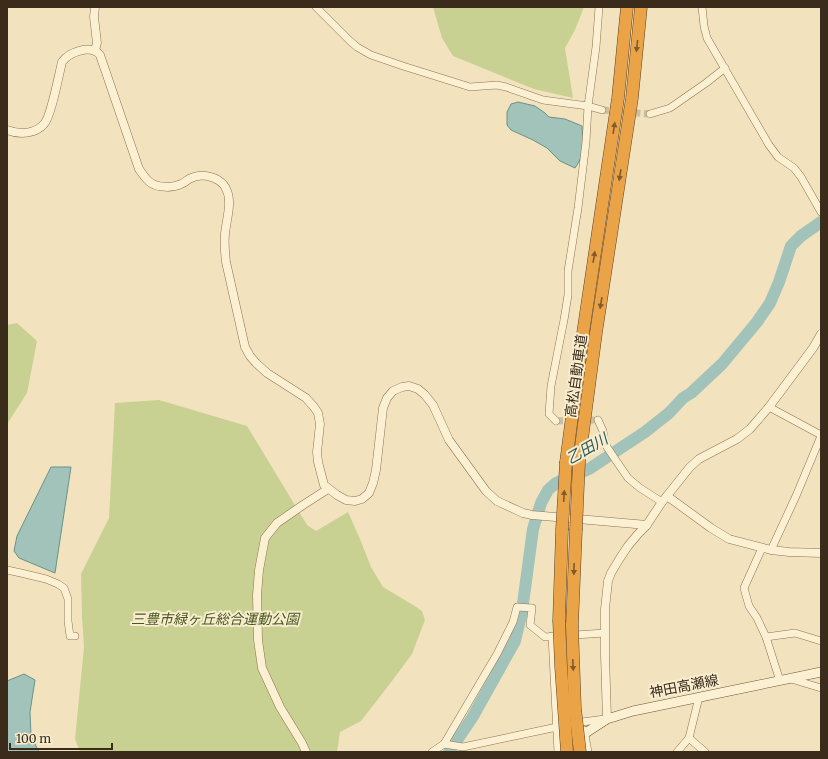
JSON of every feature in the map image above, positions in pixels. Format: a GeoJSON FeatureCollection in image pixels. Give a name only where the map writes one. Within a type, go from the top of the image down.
{"type":"FeatureCollection","features":[{"type":"Feature","properties":{"kind":"highway","name":"高松自動車道"},"geometry":{"type":"LineString","coordinates":[[568,752],[559,620],[566,462],[583,333],[618,98],[627,7]]}},
{"type":"Feature","properties":{"kind":"highway","name":"高松自動車道"},"geometry":{"type":"LineString","coordinates":[[580,752],[575,701],[572,626],[579,462],[596,333],[632,98],[641,7]]}},
{"type":"Feature","properties":{"kind":"main road","name":"神田高瀬線"},"geometry":{"type":"LineString","coordinates":[[564,752],[584,734],[607,719],[633,711],[821,672]]}},
{"type":"Feature","properties":{"kind":"street"},"geometry":{"type":"LineString","coordinates":[[95,7],[94,23],[97,42],[95,50]]}},
{"type":"Feature","properties":{"kind":"street"},"geometry":{"type":"LineString","coordinates":[[316,7],[350,41],[371,55],[470,87],[497,85],[543,100],[588,106],[602,110]]}},
{"type":"Feature","properties":{"kind":"street"},"geometry":{"type":"LineString","coordinates":[[556,421],[549,414],[551,386],[568,295],[568,271],[586,142],[588,106],[600,7]]}},
{"type":"Feature","properties":{"kind":"street"},"geometry":{"type":"LineString","coordinates":[[702,7],[707,38],[724,68],[769,145],[778,157],[794,168],[801,177],[821,212]]}},
{"type":"Feature","properties":{"kind":"street"},"geometry":{"type":"LineString","coordinates":[[7,130],[27,133],[32,132],[46,123],[50,113],[62,62],[70,54],[78,51],[95,50],[100,54],[139,169],[150,183],[159,186],[178,185],[189,179],[204,175],[221,183],[226,189],[229,198],[224,235],[224,249],[245,347],[256,363],[267,373],[306,398],[318,413],[320,424],[316,452],[317,457],[324,484],[328,489],[337,495],[346,500],[355,501],[362,499],[369,493],[374,483],[383,408],[387,398],[393,391],[409,386],[418,389],[433,405],[449,440],[486,491],[497,501],[523,513],[532,515],[647,525]]}},
{"type":"Feature","properties":{"kind":"street"},"geometry":{"type":"LineString","coordinates":[[650,114],[670,108],[706,83],[724,68]]}},
{"type":"Feature","properties":{"kind":"street"},"geometry":{"type":"LineString","coordinates":[[444,744],[463,747],[582,722],[607,719],[605,609],[608,581],[614,568],[624,552],[647,525],[664,499],[690,467],[699,459],[737,439],[750,429],[769,407],[813,348],[821,334]]}},
{"type":"Feature","properties":{"kind":"street"},"geometry":{"type":"LineString","coordinates":[[769,407],[821,435],[796,496],[771,550]]}},
{"type":"Feature","properties":{"kind":"street"},"geometry":{"type":"LineString","coordinates":[[598,420],[603,431],[605,444],[628,478],[640,488],[664,499],[729,539],[771,550],[821,553]]}},
{"type":"Feature","properties":{"kind":"street"},"geometry":{"type":"LineString","coordinates":[[306,752],[280,707],[262,668],[258,640],[258,588],[265,538],[277,523],[328,489]]}},
{"type":"Feature","properties":{"kind":"street"},"geometry":{"type":"LineString","coordinates":[[762,548],[744,588],[749,606],[757,618],[766,637],[780,681]]}},
{"type":"Feature","properties":{"kind":"street"},"geometry":{"type":"LineString","coordinates":[[7,570],[46,580],[58,584],[64,588],[68,599],[70,636],[75,636]]}},
{"type":"Feature","properties":{"kind":"street"},"geometry":{"type":"LineString","coordinates":[[432,752],[444,744],[497,654],[513,622],[517,607],[532,608],[530,625],[545,636],[605,633]]}},
{"type":"Feature","properties":{"kind":"street"},"geometry":{"type":"LineString","coordinates":[[766,637],[795,633],[821,641]]}},
{"type":"Feature","properties":{"kind":"street"},"geometry":{"type":"LineString","coordinates":[[552,636],[558,752]]}},
{"type":"Feature","properties":{"kind":"street"},"geometry":{"type":"LineString","coordinates":[[790,679],[821,688]]}},
{"type":"Feature","properties":{"kind":"street"},"geometry":{"type":"LineString","coordinates":[[677,752],[689,738],[699,697]]}},
{"type":"Feature","properties":{"kind":"street"},"geometry":{"type":"LineString","coordinates":[[582,722],[588,752]]}},
{"type":"Feature","properties":{"kind":"street"},"geometry":{"type":"LineString","coordinates":[[689,738],[705,752]]}},
{"type":"Feature","properties":{"kind":"green space"},"geometry":{"type":"Polygon","coordinates":[[[433,7],[584,7],[575,30],[565,48],[573,98],[534,89],[453,56],[442,38],[433,7]]]}},
{"type":"Feature","properties":{"kind":"green space"},"geometry":{"type":"Polygon","coordinates":[[[17,323],[37,341],[27,393],[7,424],[7,325],[17,323]]]}},
{"type":"Feature","properties":{"kind":"green space","name":"三豊市緑ヶ丘総合運動公園"},"geometry":{"type":"Polygon","coordinates":[[[159,400],[247,426],[307,525],[316,531],[348,512],[371,567],[383,587],[422,611],[425,620],[412,654],[361,721],[340,732],[337,752],[80,752],[75,739],[84,647],[81,574],[109,518],[115,403],[159,400]]]}},
{"type":"Feature","properties":{"kind":"water"},"geometry":{"type":"Polygon","coordinates":[[[518,102],[535,106],[549,117],[565,119],[582,126],[582,153],[575,168],[560,161],[547,148],[511,130],[507,125],[507,112],[511,104],[518,102]]]}},
{"type":"Feature","properties":{"kind":"water"},"geometry":{"type":"Polygon","coordinates":[[[51,467],[71,467],[55,573],[19,558],[14,551],[17,536],[51,467]]]}},
{"type":"Feature","properties":{"kind":"water"},"geometry":{"type":"Polygon","coordinates":[[[24,674],[35,680],[30,712],[31,736],[39,752],[7,752],[7,681],[24,674]]]}},
{"type":"Feature","properties":{"kind":"waterway","name":"乙田川"},"geometry":{"type":"LineString","coordinates":[[449,752],[472,718],[515,641],[522,611],[533,529],[541,503],[548,490],[556,483],[589,469],[645,432],[669,413],[683,398],[691,393],[722,364],[757,322],[770,303],[791,246],[801,236],[821,222]]}},
{"type":"Feature","properties":{"kind":"tunnel"},"geometry":{"type":"LineString","coordinates":[[602,110],[650,114]]}},
{"type":"Feature","properties":{"kind":"tunnel"},"geometry":{"type":"LineString","coordinates":[[556,421],[598,420]]}}]}
